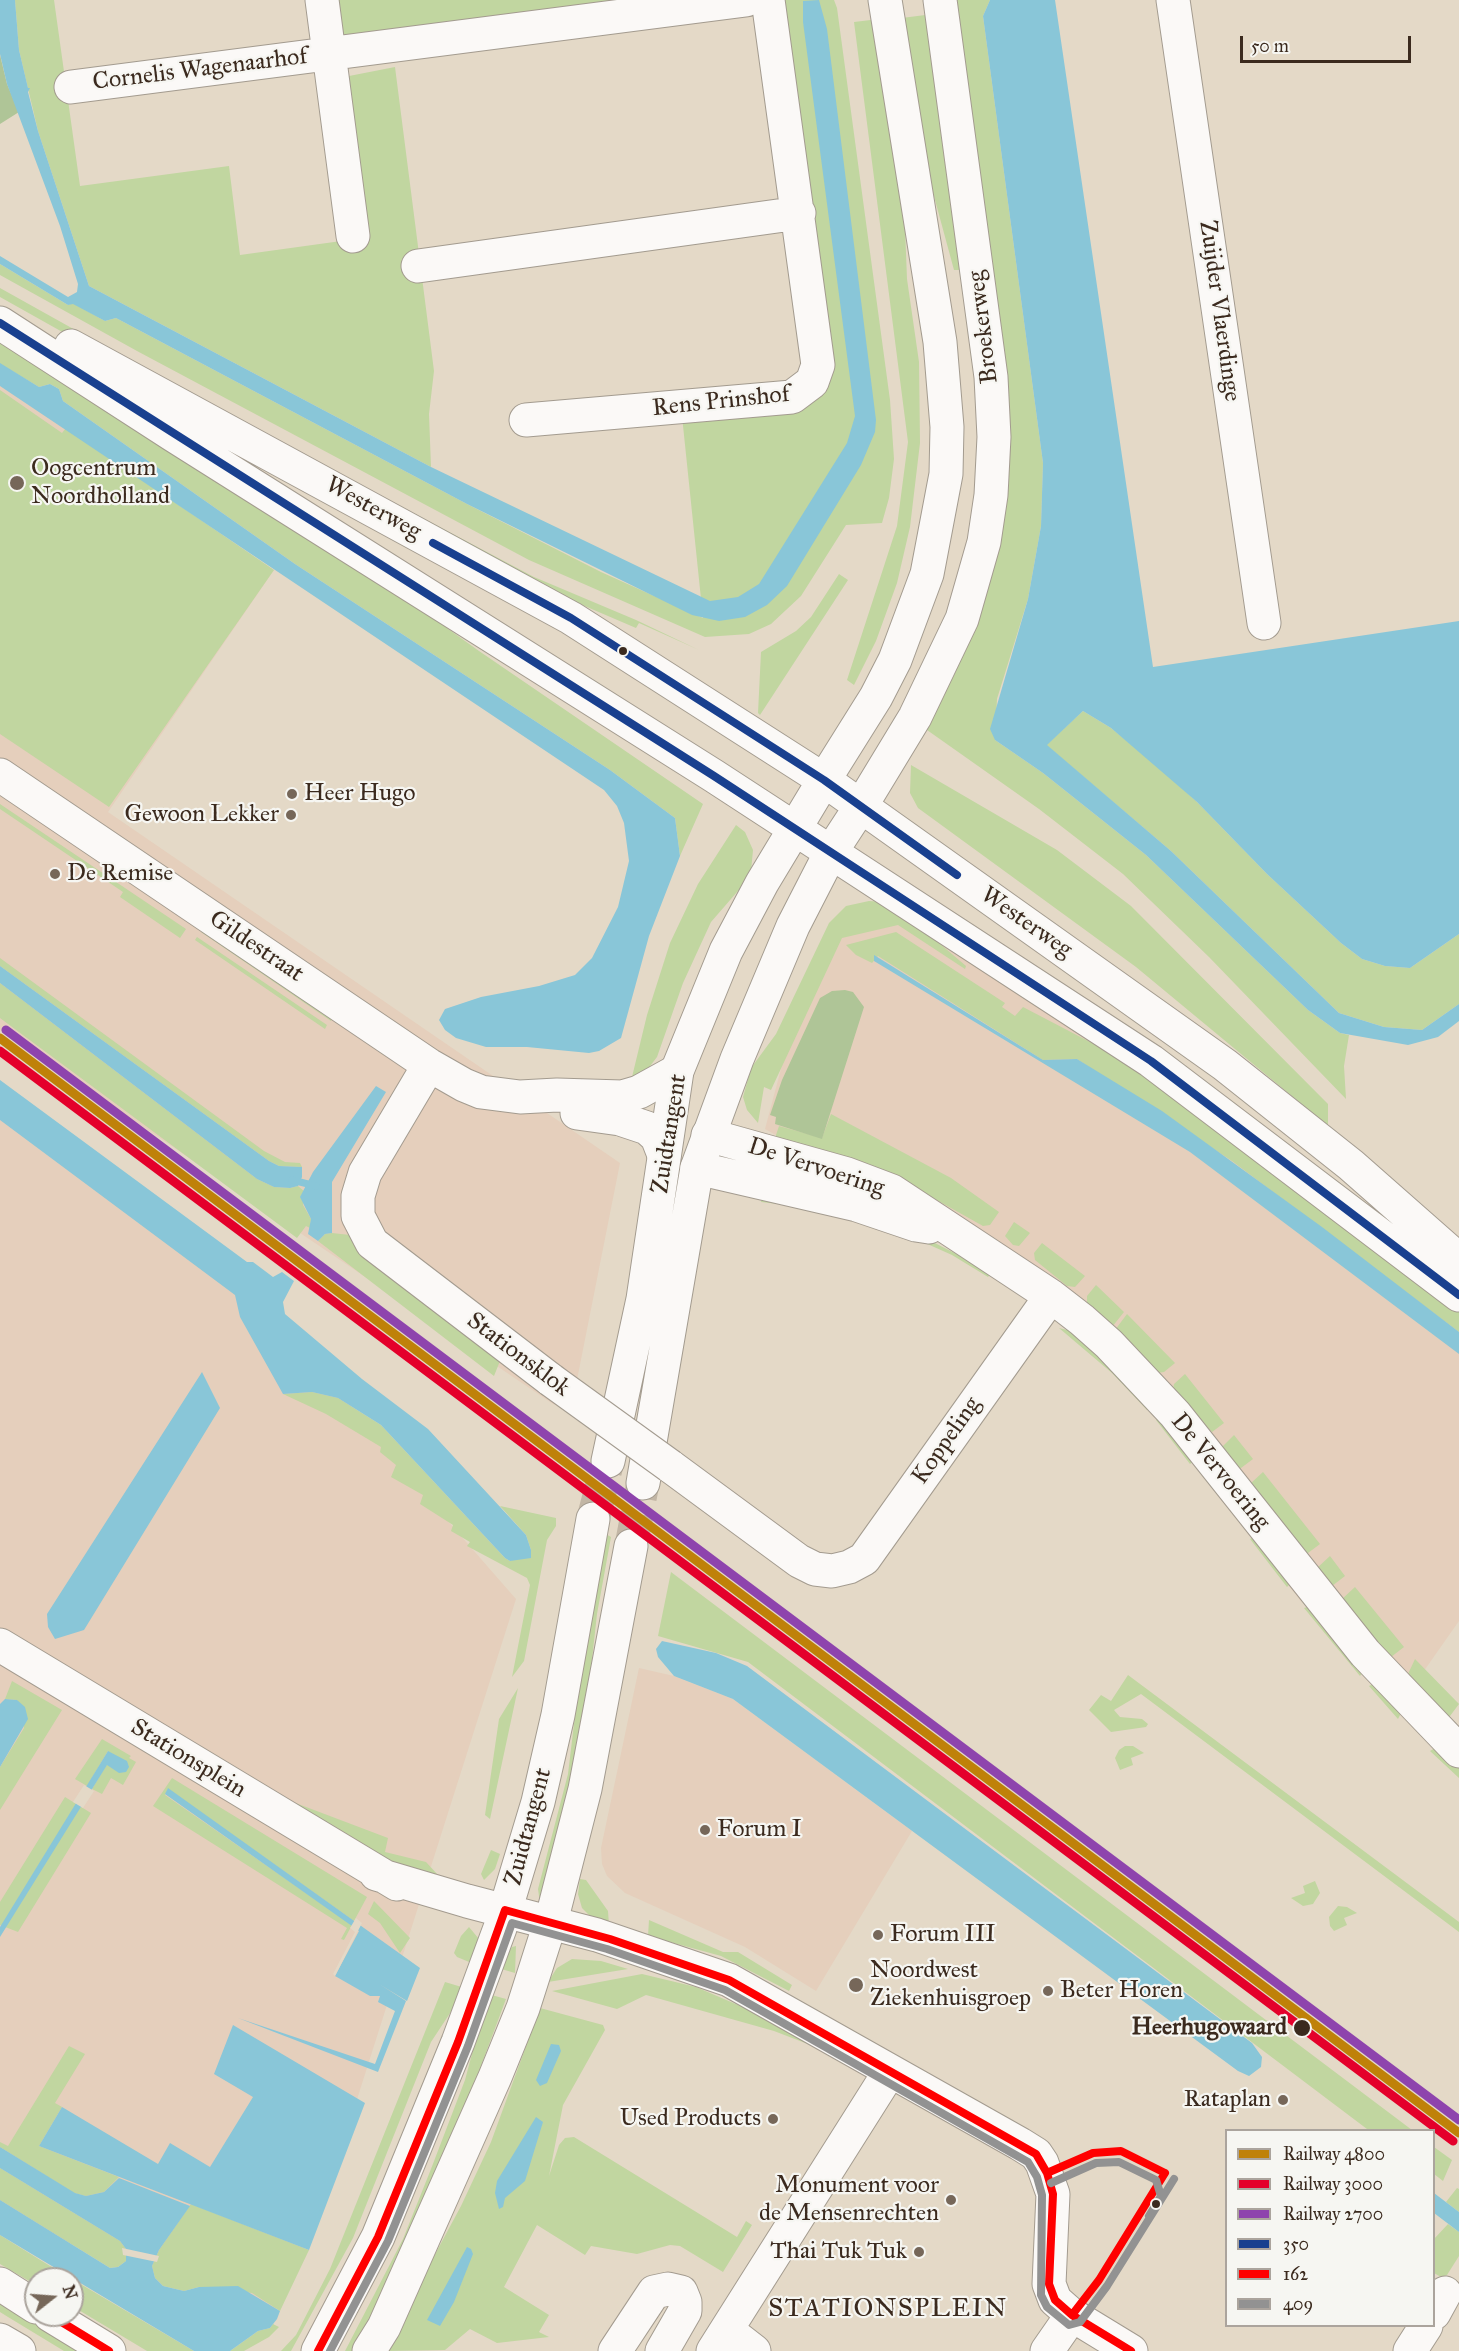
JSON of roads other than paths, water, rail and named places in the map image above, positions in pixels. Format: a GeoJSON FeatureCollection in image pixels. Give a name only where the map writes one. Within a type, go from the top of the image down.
{"type":"FeatureCollection","features":[{"type":"Feature","properties":{"kind":"street","name":"Cornelis Wagenaarhof"},"geometry":{"type":"LineString","coordinates":[[322,0],[353,236]]}},
{"type":"Feature","properties":{"kind":"street"},"geometry":{"type":"LineString","coordinates":[[329,54],[668,6],[746,0]]}},
{"type":"Feature","properties":{"kind":"street","name":"Rens Prinshof"},"geometry":{"type":"LineString","coordinates":[[526,420],[792,397],[808,388],[816,375],[818,365],[799,213],[768,0]]}},
{"type":"Feature","properties":{"kind":"street","name":"Broekerweg"},"geometry":{"type":"LineString","coordinates":[[795,828],[876,697],[895,660],[927,574],[946,474],[947,427],[940,342],[885,0]]}},
{"type":"Feature","properties":{"kind":"street","name":"Broekerweg"},"geometry":{"type":"LineString","coordinates":[[831,852],[915,717],[962,620],[984,542],[991,495],[994,437],[991,377],[940,0]]}},
{"type":"Feature","properties":{"kind":"street","name":"Zuijder Vlaerdinge"},"geometry":{"type":"LineString","coordinates":[[1173,0],[1264,623]]}},
{"type":"Feature","properties":{"kind":"street","name":"Cornelis Wagenaarhof"},"geometry":{"type":"LineString","coordinates":[[71,87],[329,54]]}},
{"type":"Feature","properties":{"kind":"street"},"geometry":{"type":"LineString","coordinates":[[418,266],[799,213]]}},
{"type":"Feature","properties":{"kind":"street","name":"Westerweg"},"geometry":{"type":"LineString","coordinates":[[0,308],[236,434],[571,618],[824,780],[1225,1065],[1352,1165],[1459,1260]]}},
{"type":"Feature","properties":{"kind":"street","name":"Westerweg"},"geometry":{"type":"LineString","coordinates":[[0,323],[795,828],[1151,1061],[1459,1296]]}},
{"type":"Feature","properties":{"kind":"street","name":"Gildestraat"},"geometry":{"type":"LineString","coordinates":[[0,775],[429,1065],[481,1092],[520,1097],[622,1097],[639,1092],[677,1071]]}},
{"type":"Feature","properties":{"kind":"street","name":"Zuidtangent"},"geometry":{"type":"LineString","coordinates":[[608,1461],[643,1299],[677,1071],[726,951],[795,828]]}},
{"type":"Feature","properties":{"kind":"street","name":"Zuidtangent"},"geometry":{"type":"LineString","coordinates":[[657,1474],[698,1168],[708,1135],[793,926],[831,852]]}},
{"type":"Feature","properties":{"kind":"street","name":"Stationsklok"},"geometry":{"type":"LineString","coordinates":[[429,1065],[365,1173],[358,1196],[358,1216],[372,1243],[551,1380],[657,1474],[800,1561],[815,1569],[832,1571]]}},
{"type":"Feature","properties":{"kind":"street","name":"Gildestraat"},"geometry":{"type":"LineString","coordinates":[[520,1097],[557,1110],[620,1119],[647,1128],[657,1137],[664,1155]]}},
{"type":"Feature","properties":{"kind":"street","name":"De Vervoering"},"geometry":{"type":"LineString","coordinates":[[708,1135],[847,1174],[892,1191],[1051,1296],[1109,1344],[1161,1399],[1365,1653],[1459,1751]]}},
{"type":"Feature","properties":{"kind":"street","name":"De Vervoering"},"geometry":{"type":"LineString","coordinates":[[698,1168],[857,1205],[916,1225],[949,1229]]}},
{"type":"Feature","properties":{"kind":"street","name":"Koppeling"},"geometry":{"type":"LineString","coordinates":[[832,1571],[849,1567],[864,1559],[1051,1296]]}},
{"type":"Feature","properties":{"kind":"street","name":"Zuidtangent"},"geometry":{"type":"LineString","coordinates":[[318,2351],[378,2237],[458,2042],[503,1919],[538,1802],[558,1715],[593,1520]]}},
{"type":"Feature","properties":{"kind":"street","name":"Zuidtangent"},"geometry":{"type":"LineString","coordinates":[[369,2351],[384,2326],[495,2077],[523,2008],[548,1930],[585,1789],[631,1546]]}},
{"type":"Feature","properties":{"kind":"street","name":"Stationsplein"},"geometry":{"type":"LineString","coordinates":[[0,1645],[376,1874],[441,1905],[548,1930],[593,1950],[666,1960],[729,1980],[1020,2144],[1036,2154],[1042,2163],[1053,2194],[1049,2284],[1054,2300],[1072,2315],[1131,2351]]}},
{"type":"Feature","properties":{"kind":"street"},"geometry":{"type":"LineString","coordinates":[[754,2351],[720,2340],[890,2071]]}},
{"type":"Feature","properties":{"kind":"street"},"geometry":{"type":"LineString","coordinates":[[0,2284],[24,2299]]}},
{"type":"Feature","properties":{"kind":"street"},"geometry":{"type":"LineString","coordinates":[[615,2351],[654,2292],[668,2289],[681,2292],[686,2311],[664,2350]]}},
{"type":"Feature","properties":{"kind":"street"},"geometry":{"type":"LineString","coordinates":[[1047,2351],[1072,2315]]}},
{"type":"Feature","properties":{"kind":"street"},"geometry":{"type":"LineString","coordinates":[[70,2327],[109,2351]]}},
{"type":"Feature","properties":{"kind":"street"},"geometry":{"type":"LineString","coordinates":[[1410,2351],[1425,2327]]}},
{"type":"Feature","properties":{"kind":"street"},"geometry":{"type":"LineString","coordinates":[[0,2340],[19,2351]]}},
{"type":"Feature","properties":{"kind":"water"},"geometry":{"type":"Polygon","coordinates":[[[0,0],[15,0],[19,50],[28,88],[30,88],[28,92],[38,131],[89,286],[431,467],[710,601],[738,597],[759,584],[847,443],[855,416],[803,22],[803,1],[819,0],[827,29],[876,420],[875,432],[861,465],[787,586],[767,605],[745,617],[719,621],[692,615],[467,504],[116,318],[105,321],[73,304],[68,305],[0,264],[0,256],[68,297],[77,292],[78,284],[60,226],[7,84],[0,54],[0,0]]]}},
{"type":"Feature","properties":{"kind":"water"},"geometry":{"type":"Polygon","coordinates":[[[990,0],[1055,0],[1153,667],[1459,621],[1459,934],[1410,968],[1385,966],[1362,959],[1341,943],[1267,874],[1197,802],[1111,728],[1083,711],[1047,745],[1171,851],[1339,1013],[1384,1027],[1422,1030],[1459,1004],[1459,1021],[1438,1037],[1408,1045],[1340,1033],[1308,1010],[1146,855],[1043,773],[995,740],[990,729],[1028,599],[1041,526],[1043,463],[983,16],[990,0]]]}},
{"type":"Feature","properties":{"kind":"water"},"geometry":{"type":"Polygon","coordinates":[[[0,363],[39,387],[50,384],[59,389],[63,401],[295,564],[610,770],[675,818],[680,856],[649,936],[621,1038],[599,1051],[589,1053],[527,1047],[486,1047],[456,1038],[445,1030],[439,1020],[445,1009],[481,997],[539,986],[575,975],[592,958],[618,907],[629,861],[624,823],[617,806],[604,790],[0,386],[0,363]]]}},
{"type":"Feature","properties":{"kind":"water"},"geometry":{"type":"Polygon","coordinates":[[[874,955],[1043,1060],[1077,1059],[1162,1111],[1322,1227],[1459,1332],[1459,1354],[1190,1152],[874,961],[874,955]]]}},
{"type":"Feature","properties":{"kind":"water"},"geometry":{"type":"Polygon","coordinates":[[[0,966],[269,1161],[279,1166],[302,1167],[302,1177],[298,1186],[274,1187],[257,1179],[0,983],[0,966]]]}},
{"type":"Feature","properties":{"kind":"water"},"geometry":{"type":"Polygon","coordinates":[[[0,1080],[247,1262],[253,1262],[273,1277],[282,1272],[294,1281],[283,1302],[285,1314],[362,1379],[428,1429],[526,1535],[531,1558],[510,1561],[505,1558],[381,1425],[338,1398],[312,1392],[283,1394],[240,1317],[235,1295],[0,1120],[0,1080]]]}},
{"type":"Feature","properties":{"kind":"water"},"geometry":{"type":"Polygon","coordinates":[[[376,1086],[386,1092],[332,1182],[332,1233],[325,1234],[318,1241],[308,1234],[311,1219],[300,1197],[313,1172],[376,1086]]]}},
{"type":"Feature","properties":{"kind":"water"},"geometry":{"type":"Polygon","coordinates":[[[202,1372],[220,1408],[84,1630],[55,1639],[48,1627],[47,1614],[202,1372]]]}},
{"type":"Feature","properties":{"kind":"water"},"geometry":{"type":"Polygon","coordinates":[[[662,1641],[716,1653],[747,1666],[1252,2043],[1262,2057],[1261,2067],[1249,2076],[1238,2071],[733,1699],[674,1676],[658,1657],[656,1649],[662,1641]]]}},
{"type":"Feature","properties":{"kind":"water"},"geometry":{"type":"Polygon","coordinates":[[[5,1699],[17,1700],[25,1707],[28,1719],[0,1767],[0,1704],[5,1699]]]}},
{"type":"Feature","properties":{"kind":"water"},"geometry":{"type":"Polygon","coordinates":[[[108,1751],[127,1761],[129,1767],[126,1772],[119,1773],[107,1765],[0,1937],[0,1927],[108,1751]]]}},
{"type":"Feature","properties":{"kind":"water"},"geometry":{"type":"Polygon","coordinates":[[[168,1788],[420,1968],[407,2001],[379,1984],[406,2001],[378,2072],[238,2018],[375,2064],[395,2011],[378,2002],[380,1996],[370,1996],[335,1976],[359,1931],[165,1794],[168,1788]]]}},
{"type":"Feature","properties":{"kind":"water"},"geometry":{"type":"Polygon","coordinates":[[[233,2025],[365,2103],[309,2250],[39,2146],[62,2107],[158,2164],[170,2143],[210,2167],[253,2097],[214,2074],[233,2025]]]}},
{"type":"Feature","properties":{"kind":"water"},"geometry":{"type":"Polygon","coordinates":[[[551,2044],[559,2045],[561,2051],[547,2083],[540,2086],[536,2080],[551,2044]]]}},
{"type":"Feature","properties":{"kind":"water"},"geometry":{"type":"Polygon","coordinates":[[[536,2117],[543,2122],[525,2181],[505,2198],[503,2207],[499,2209],[495,2193],[497,2181],[536,2117]]]}},
{"type":"Feature","properties":{"kind":"water"},"geometry":{"type":"Polygon","coordinates":[[[0,2147],[75,2193],[86,2196],[104,2192],[119,2178],[190,2206],[159,2250],[152,2266],[155,2278],[163,2286],[184,2291],[199,2287],[238,2286],[280,2311],[277,2319],[270,2328],[258,2331],[230,2351],[194,2351],[84,2285],[84,2267],[54,2267],[0,2235],[0,2200],[110,2268],[118,2267],[126,2261],[126,2249],[120,2241],[0,2168],[0,2147]]]}},
{"type":"Feature","properties":{"kind":"water"},"geometry":{"type":"Polygon","coordinates":[[[1435,2194],[1459,2212],[1459,2232],[1435,2214],[1435,2194]]]}},
{"type":"Feature","properties":{"kind":"water"},"geometry":{"type":"Polygon","coordinates":[[[467,2247],[473,2254],[454,2302],[440,2326],[427,2320],[467,2247]]]}},
{"type":"Feature","properties":{"kind":"waterway"},"geometry":{"type":"LineString","coordinates":[[292,1180],[316,1186]]}},
{"type":"Feature","properties":{"kind":"tunnel"},"geometry":{"type":"LineString","coordinates":[[593,1519],[608,1461]]}},
{"type":"Feature","properties":{"kind":"tunnel"},"geometry":{"type":"LineString","coordinates":[[631,1546],[643,1483]]}},
{"type":"Feature","properties":{"kind":"rail line","name":"2700"},"geometry":{"type":"LineString","coordinates":[[6,1030],[1459,2120]]}},
{"type":"Feature","properties":{"kind":"rail line","name":"4800"},"geometry":{"type":"LineString","coordinates":[[0,1038],[1459,2133]]}},
{"type":"Feature","properties":{"kind":"rail line","name":"3000"},"geometry":{"type":"LineString","coordinates":[[0,1051],[1453,2141]]}},
{"type":"Feature","properties":{"kind":"place","name":"Oogcentrum Noordholland"},"geometry":{"type":"Point","coordinates":[17,483]}},
{"type":"Feature","properties":{"kind":"place","name":"Heer Hugo"},"geometry":{"type":"Point","coordinates":[292,794]}},
{"type":"Feature","properties":{"kind":"place","name":"Gewoon Lekker"},"geometry":{"type":"Point","coordinates":[291,815]}},
{"type":"Feature","properties":{"kind":"place","name":"De Remise"},"geometry":{"type":"Point","coordinates":[55,874]}},
{"type":"Feature","properties":{"kind":"place","name":"Forum I"},"geometry":{"type":"Point","coordinates":[705,1830]}},
{"type":"Feature","properties":{"kind":"place","name":"Forum III"},"geometry":{"type":"Point","coordinates":[878,1935]}},
{"type":"Feature","properties":{"kind":"place","name":"Noordwest Ziekenhuisgroep"},"geometry":{"type":"Point","coordinates":[856,1985]}},
{"type":"Feature","properties":{"kind":"place","name":"Beter Horen"},"geometry":{"type":"Point","coordinates":[1048,1991]}},
{"type":"Feature","properties":{"kind":"place","name":"Heerhugowaard"},"geometry":{"type":"Point","coordinates":[1302,2028]}},
{"type":"Feature","properties":{"kind":"place","name":"Rataplan"},"geometry":{"type":"Point","coordinates":[1283,2100]}},
{"type":"Feature","properties":{"kind":"place","name":"Used Products"},"geometry":{"type":"Point","coordinates":[773,2119]}},
{"type":"Feature","properties":{"kind":"place","name":"Monument voor de Mensenrechten"},"geometry":{"type":"Point","coordinates":[951,2200]}},
{"type":"Feature","properties":{"kind":"place","name":"Thai Tuk Tuk"},"geometry":{"type":"Point","coordinates":[919,2252]}},
{"type":"Feature","properties":{"kind":"district","name":"STATIONSPLEIN"},"geometry":{"type":"Point","coordinates":[888,2310]}}]}
